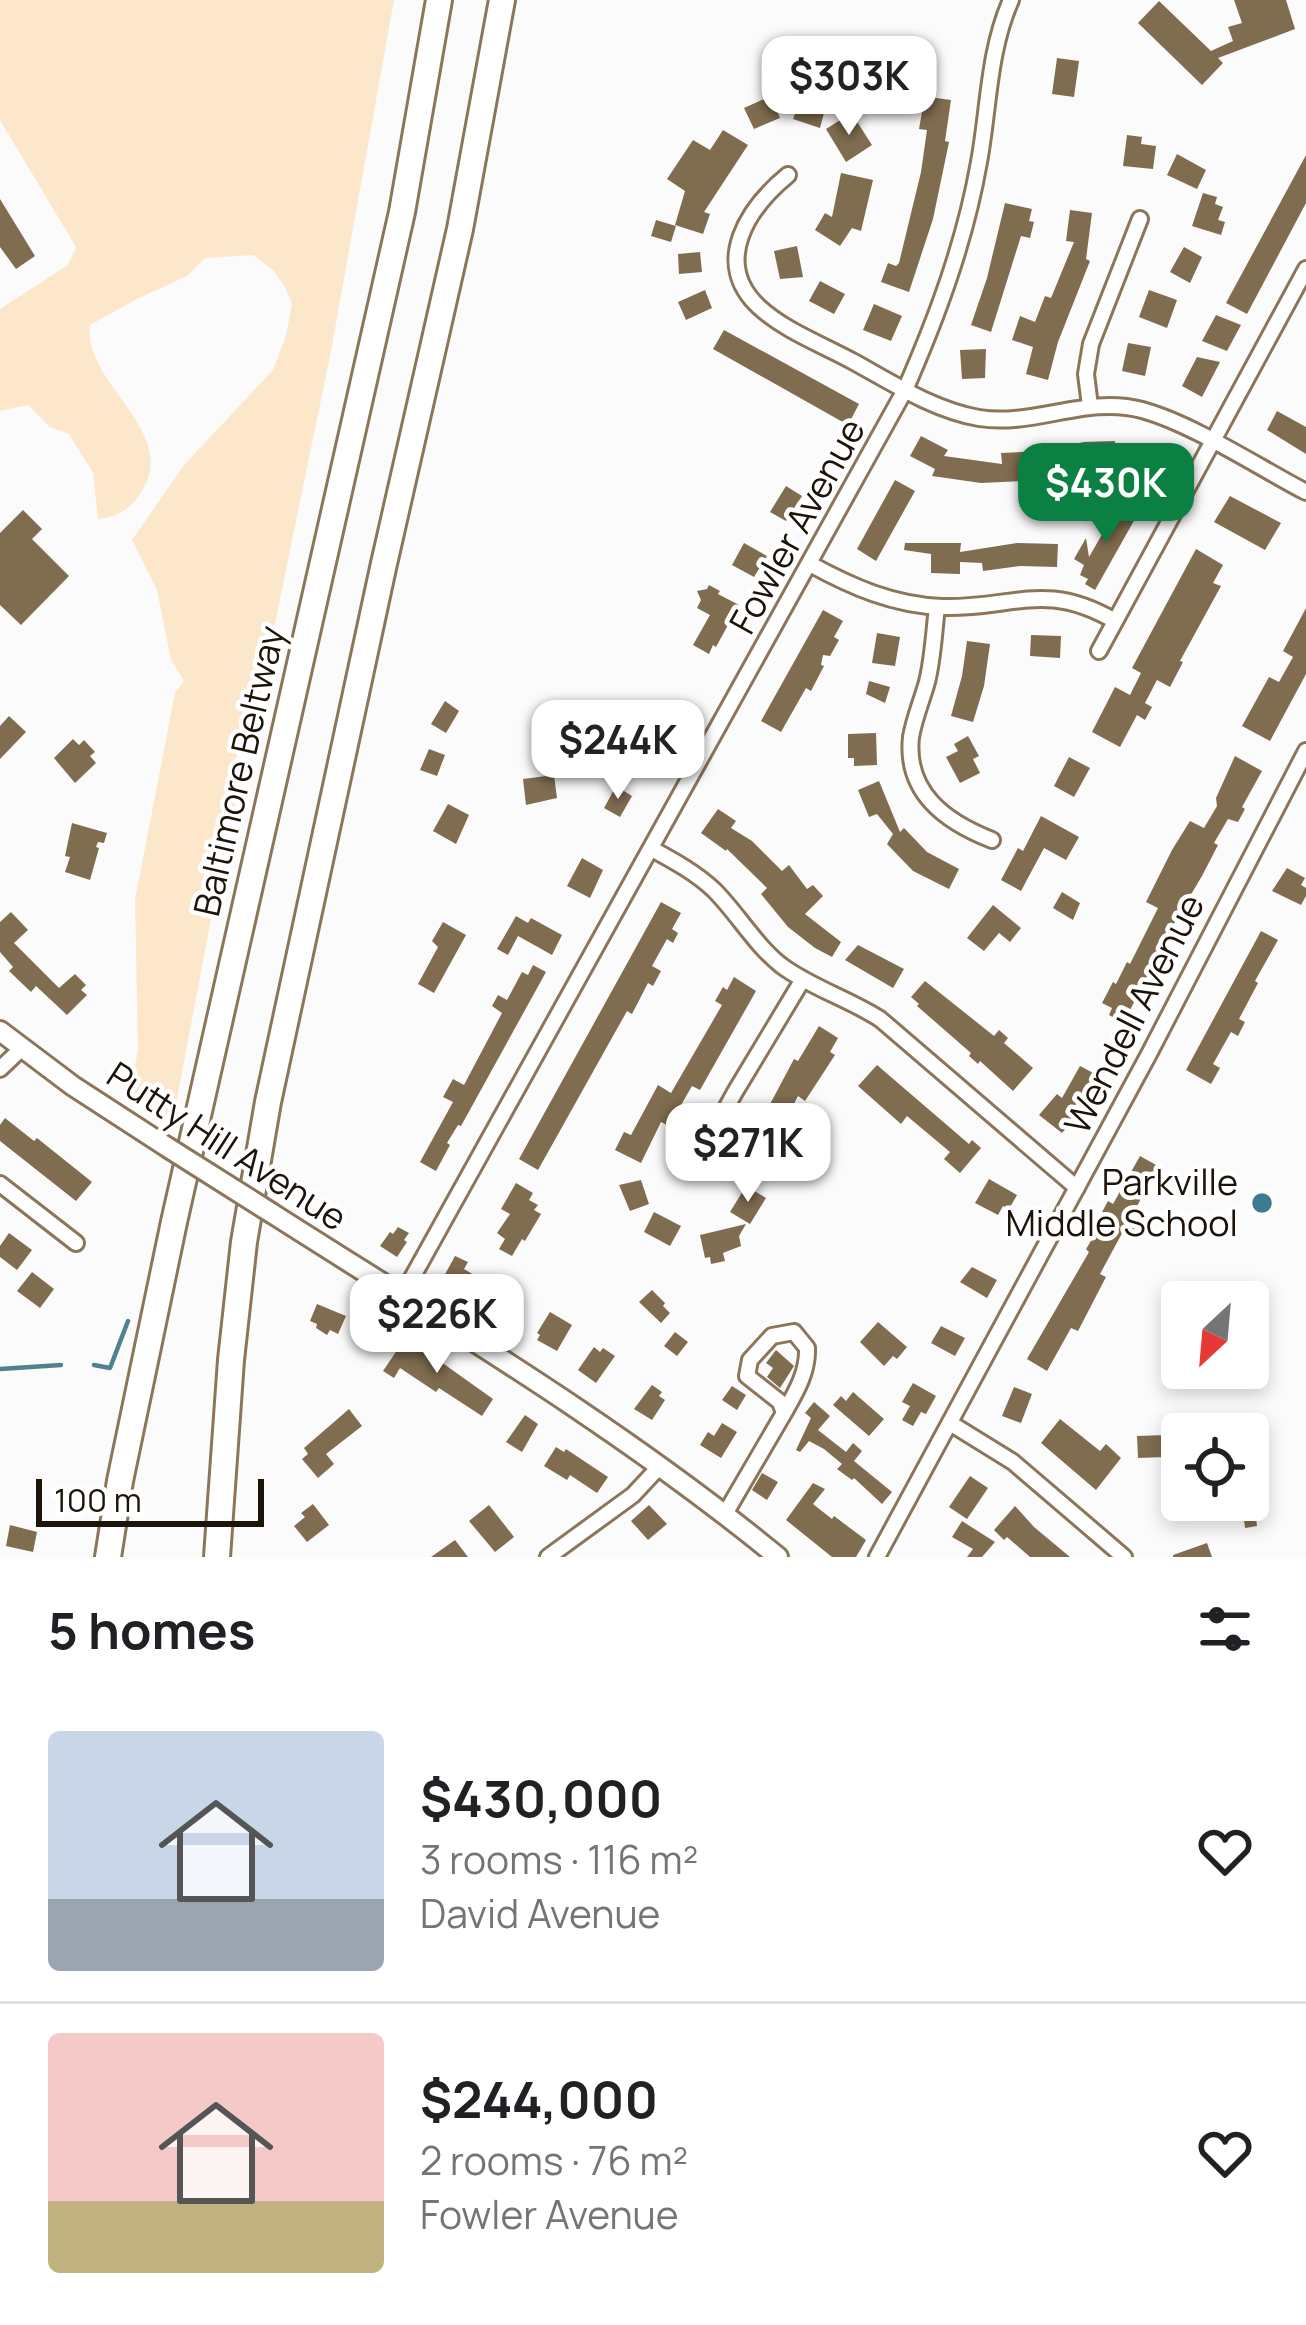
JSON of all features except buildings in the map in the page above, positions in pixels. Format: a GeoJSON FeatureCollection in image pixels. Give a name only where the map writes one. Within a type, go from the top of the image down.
{"type":"FeatureCollection","features":[{"type":"Feature","properties":{"kind":"highway","name":"Baltimore Beltway"},"geometry":{"type":"LineString","coordinates":[[108,1557],[174,1222],[402,212],[439,0]]}},
{"type":"Feature","properties":{"kind":"highway"},"geometry":{"type":"LineString","coordinates":[[220,1557],[231,1360],[244,1242],[268,1102],[460,229],[502,0]]}},
{"type":"Feature","properties":{"kind":"main road","name":"Putty Hill Avenue"},"geometry":{"type":"LineString","coordinates":[[0,1030],[167,1147],[659,1466],[778,1557]]}},
{"type":"Feature","properties":{"kind":"street","name":"Fowler Avenue"},"geometry":{"type":"LineString","coordinates":[[402,1296],[905,390],[962,236],[980,162],[997,37],[1011,0]]}},
{"type":"Feature","properties":{"kind":"street"},"geometry":{"type":"LineString","coordinates":[[788,175],[763,195],[741,232],[738,260],[754,302],[782,322],[905,390],[960,413],[1001,420],[1090,406],[1144,411],[1306,493]]}},
{"type":"Feature","properties":{"kind":"street"},"geometry":{"type":"LineString","coordinates":[[1090,406],[1086,374],[1091,344],[1141,219]]}},
{"type":"Feature","properties":{"kind":"street"},"geometry":{"type":"LineString","coordinates":[[1099,651],[1306,269]]}},
{"type":"Feature","properties":{"kind":"street"},"geometry":{"type":"LineString","coordinates":[[810,564],[884,598],[937,607],[1056,598],[1093,608],[1115,621]]}},
{"type":"Feature","properties":{"kind":"street"},"geometry":{"type":"LineString","coordinates":[[937,607],[928,679],[912,732],[914,770],[924,795],[944,816],[992,840]]}},
{"type":"Feature","properties":{"kind":"street","name":"Wendell Avenue"},"geometry":{"type":"LineString","coordinates":[[877,1557],[1150,1054],[1306,752]]}},
{"type":"Feature","properties":{"kind":"street"},"geometry":{"type":"LineString","coordinates":[[652,849],[710,886],[767,953],[803,980],[880,1019],[1077,1188]]}},
{"type":"Feature","properties":{"kind":"street"},"geometry":{"type":"LineString","coordinates":[[696,1163],[803,980]]}},
{"type":"Feature","properties":{"kind":"street"},"geometry":{"type":"LineString","coordinates":[[0,1070],[21,1049]]}},
{"type":"Feature","properties":{"kind":"street"},"geometry":{"type":"LineString","coordinates":[[0,1184],[76,1243]]}},
{"type":"Feature","properties":{"kind":"street"},"geometry":{"type":"LineString","coordinates":[[725,1514],[784,1413],[808,1366],[807,1348],[794,1332],[772,1336],[749,1360],[747,1376],[780,1402],[784,1413]]}},
{"type":"Feature","properties":{"kind":"street"},"geometry":{"type":"LineString","coordinates":[[950,1423],[1013,1462],[1124,1557]]}},
{"type":"Feature","properties":{"kind":"street"},"geometry":{"type":"LineString","coordinates":[[548,1557],[633,1495],[659,1466]]}},
{"type":"Feature","properties":{"kind":"shaded area"},"geometry":{"type":"Polygon","coordinates":[[[0,0],[394,0],[331,351],[252,735],[235,760],[241,774],[226,849],[204,865],[214,903],[172,1125],[130,1099],[138,1049],[135,900],[175,693],[184,681],[171,660],[157,590],[132,540],[184,465],[273,370],[292,304],[273,270],[253,255],[205,258],[187,276],[90,325],[101,368],[142,430],[150,452],[149,474],[138,497],[121,512],[98,519],[93,473],[69,434],[50,427],[28,405],[0,411],[0,309],[68,265],[76,247],[0,120],[0,0]]]}},
{"type":"Feature","properties":{"kind":"waterway"},"geometry":{"type":"LineString","coordinates":[[94,1365],[110,1368],[128,1321]]}},
{"type":"Feature","properties":{"kind":"waterway"},"geometry":{"type":"LineString","coordinates":[[0,1369],[61,1365]]}},
{"type":"Feature","properties":{"kind":"place","name":"Parkville Middle School"},"geometry":{"type":"Point","coordinates":[1262,1203]}}]}
